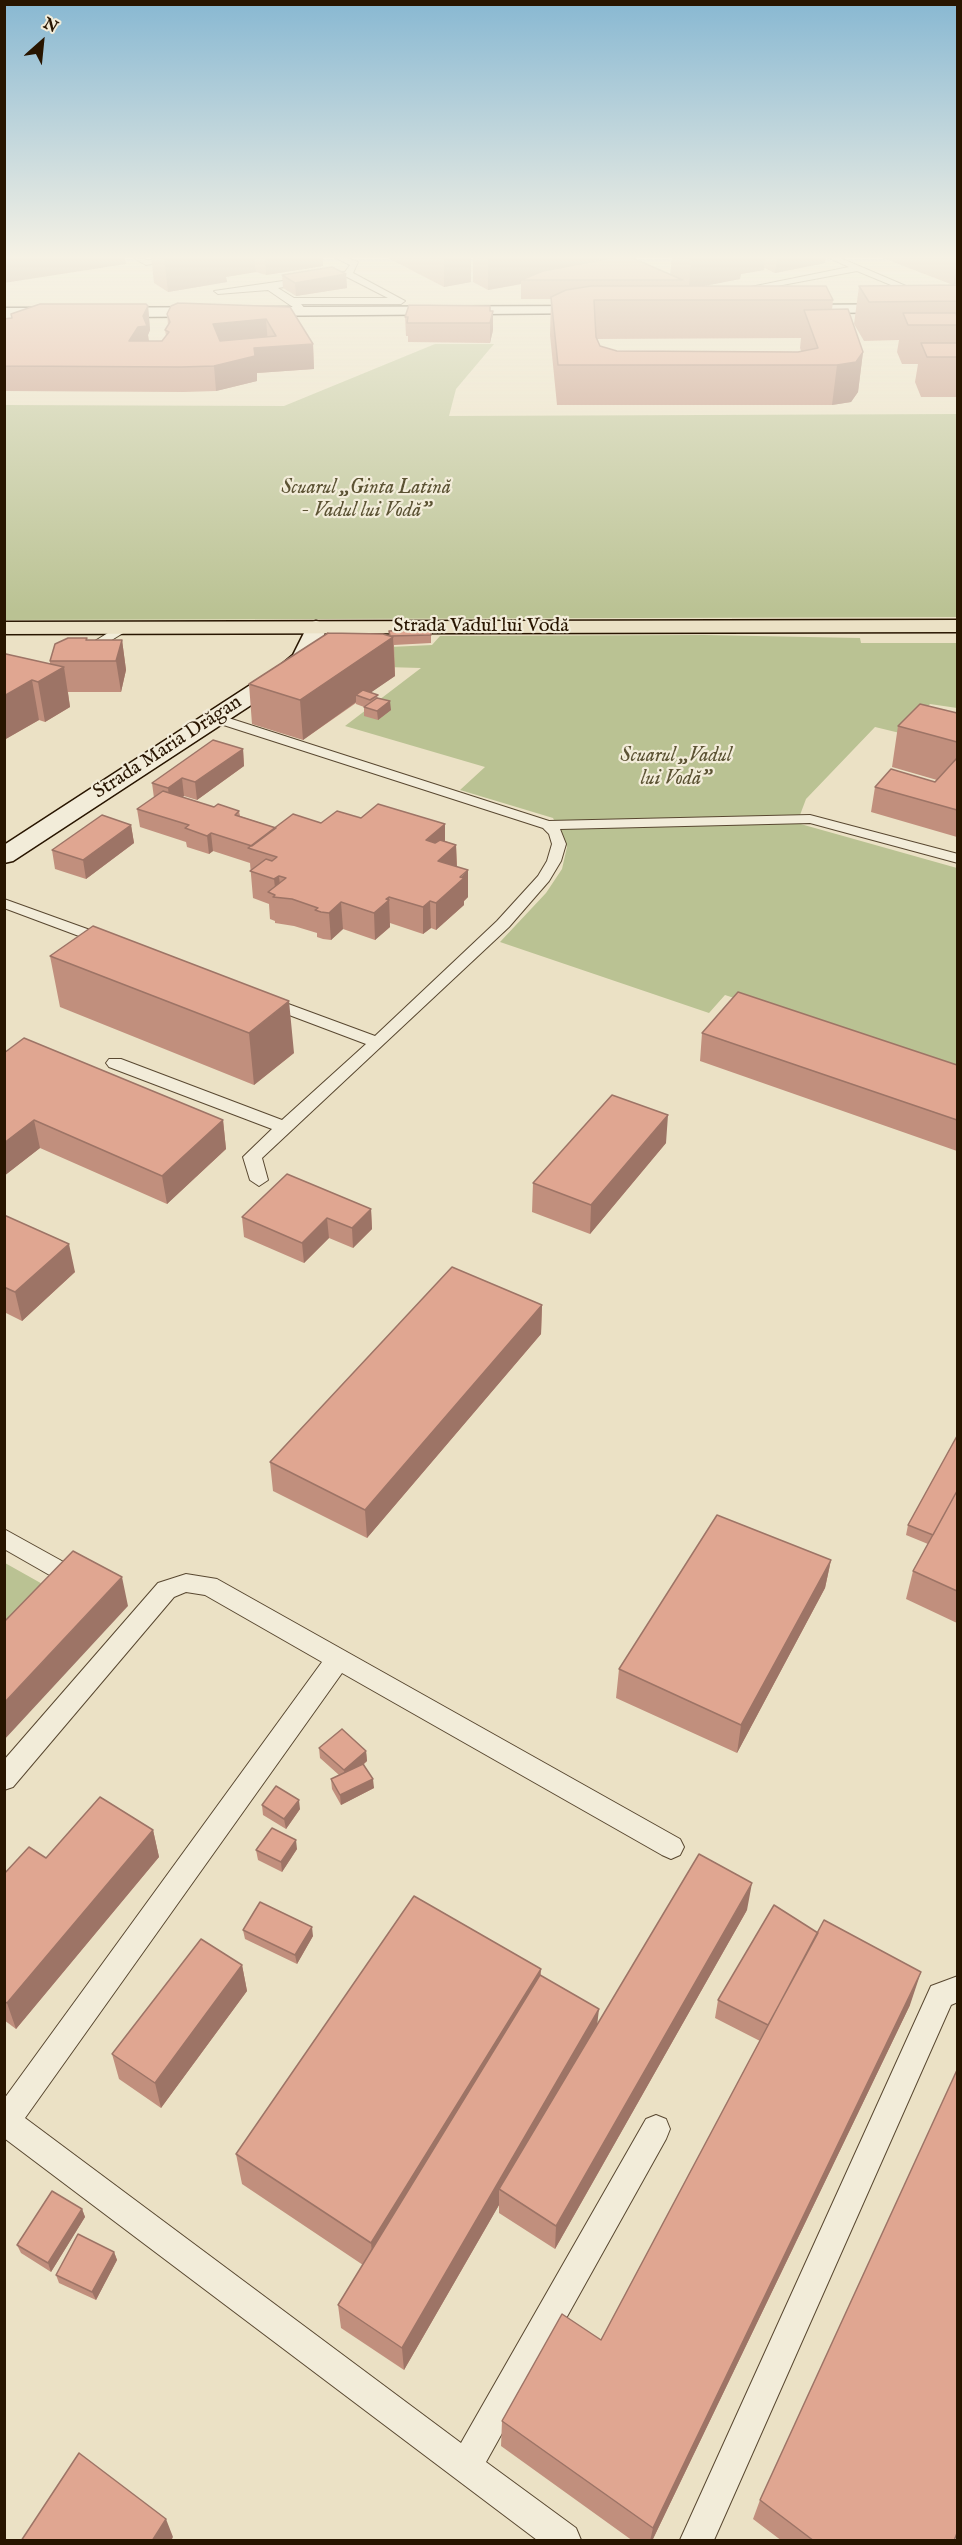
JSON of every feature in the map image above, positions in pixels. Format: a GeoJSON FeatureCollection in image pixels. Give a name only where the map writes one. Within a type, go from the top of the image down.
{"type":"FeatureCollection","features":[{"type":"Feature","properties":{"kind":"main road","name":"Strada Vadul lui Vodă"},"geometry":{"type":"LineString","coordinates":[[4,628],[957,626]]}},
{"type":"Feature","properties":{"kind":"street","name":"Strada Maria Drăgan"},"geometry":{"type":"LineString","coordinates":[[4,856],[213,717],[289,670],[301,659],[311,643],[316,627]]}},
{"type":"Feature","properties":{"kind":"lane"},"geometry":{"type":"LineString","coordinates":[[69,659],[124,627]]}},
{"type":"Feature","properties":{"kind":"lane"},"geometry":{"type":"LineString","coordinates":[[213,717],[548,825],[810,819],[957,859]]}},
{"type":"Feature","properties":{"kind":"lane"},"geometry":{"type":"LineString","coordinates":[[258,1180],[252,1157],[378,1043],[503,924],[543,878],[554,861],[559,844],[556,833],[548,825]]}},
{"type":"Feature","properties":{"kind":"lane"},"geometry":{"type":"LineString","coordinates":[[4,903],[125,948]]}},
{"type":"Feature","properties":{"kind":"lane"},"geometry":{"type":"LineString","coordinates":[[246,993],[378,1043]]}},
{"type":"Feature","properties":{"kind":"lane"},"geometry":{"type":"LineString","coordinates":[[116,1063],[283,1127]]}},
{"type":"Feature","properties":{"kind":"lane"},"geometry":{"type":"LineString","coordinates":[[4,1538],[62,1571]]}},
{"type":"Feature","properties":{"kind":"lane"},"geometry":{"type":"LineString","coordinates":[[4,1779],[166,1590],[186,1584],[209,1586],[671,1847]]}},
{"type":"Feature","properties":{"kind":"lane"},"geometry":{"type":"LineString","coordinates":[[338,1659],[5,2121],[564,2541]]}},
{"type":"Feature","properties":{"kind":"lane"},"geometry":{"type":"LineString","coordinates":[[697,2541],[941,1995],[957,1989]]}},
{"type":"Feature","properties":{"kind":"lane"},"geometry":{"type":"LineString","coordinates":[[466,2466],[656,2129]]}},
{"type":"Feature","properties":{"kind":"green space","name":"Scuarul „Ginta Latină - Vadul lui Vodă”"},"geometry":{"type":"Polygon","coordinates":[[[358,376],[467,376],[456,389],[449,416],[957,414],[957,617],[5,620],[5,405],[284,406],[358,376]]]}},
{"type":"Feature","properties":{"kind":"green space","name":"Scuarul „Vadul lui Vodă”"},"geometry":{"type":"Polygon","coordinates":[[[704,635],[860,638],[861,643],[957,643],[957,708],[930,704],[904,734],[875,727],[806,799],[797,823],[957,868],[957,1072],[725,995],[709,1013],[500,942],[546,893],[562,869],[567,847],[553,818],[460,790],[485,767],[345,726],[421,668],[350,666],[390,647],[432,645],[440,636],[704,635]]]}},
{"type":"Feature","properties":{"kind":"green space"},"geometry":{"type":"Polygon","coordinates":[[[5,1563],[46,1586],[5,1628],[5,1563]]]}},
{"type":"Feature","properties":{"kind":"building"},"geometry":{"type":"Polygon","coordinates":[[[431,629],[431,635],[390,636],[389,631],[431,629]]]}},
{"type":"Feature","properties":{"kind":"building"},"geometry":{"type":"Polygon","coordinates":[[[328,633],[383,634],[393,637],[300,700],[249,684],[328,633]]]}},
{"type":"Feature","properties":{"kind":"building"},"geometry":{"type":"Polygon","coordinates":[[[68,638],[122,640],[116,661],[50,661],[55,644],[68,638]]]}},
{"type":"Feature","properties":{"kind":"building"},"geometry":{"type":"Polygon","coordinates":[[[4,654],[64,667],[38,682],[32,680],[4,696],[4,654]]]}},
{"type":"Feature","properties":{"kind":"building"},"geometry":{"type":"Polygon","coordinates":[[[363,690],[378,695],[370,700],[356,695],[363,690]]]}},
{"type":"Feature","properties":{"kind":"building"},"geometry":{"type":"Polygon","coordinates":[[[377,698],[390,701],[377,711],[364,707],[377,698]]]}},
{"type":"Feature","properties":{"kind":"building"},"geometry":{"type":"Polygon","coordinates":[[[920,704],[957,713],[957,742],[898,726],[920,704]]]}},
{"type":"Feature","properties":{"kind":"building"},"geometry":{"type":"Polygon","coordinates":[[[213,740],[243,749],[195,782],[182,778],[168,788],[152,783],[213,740]]]}},
{"type":"Feature","properties":{"kind":"building"},"geometry":{"type":"Polygon","coordinates":[[[957,758],[957,810],[875,787],[891,769],[935,782],[957,758]]]}},
{"type":"Feature","properties":{"kind":"building"},"geometry":{"type":"Polygon","coordinates":[[[163,791],[214,807],[218,804],[239,811],[235,815],[276,828],[252,846],[211,833],[207,836],[185,828],[189,825],[137,809],[163,791]]]}},
{"type":"Feature","properties":{"kind":"building"},"geometry":{"type":"Polygon","coordinates":[[[378,804],[445,824],[426,840],[435,843],[440,840],[456,845],[438,861],[468,870],[460,877],[464,878],[436,903],[430,901],[423,907],[389,897],[386,899],[389,900],[374,913],[341,902],[329,913],[321,912],[315,910],[318,908],[292,899],[273,897],[275,895],[268,892],[286,878],[279,876],[274,879],[250,871],[266,859],[272,861],[277,857],[248,848],[293,814],[321,823],[337,811],[361,818],[378,804]]]}},
{"type":"Feature","properties":{"kind":"building"},"geometry":{"type":"Polygon","coordinates":[[[102,815],[131,825],[83,860],[52,850],[102,815]]]}},
{"type":"Feature","properties":{"kind":"building"},"geometry":{"type":"Polygon","coordinates":[[[93,926],[289,1001],[249,1033],[50,956],[93,926]]]}},
{"type":"Feature","properties":{"kind":"building"},"geometry":{"type":"Polygon","coordinates":[[[738,992],[957,1065],[957,1120],[702,1033],[738,992]]]}},
{"type":"Feature","properties":{"kind":"building"},"geometry":{"type":"Polygon","coordinates":[[[24,1038],[223,1120],[162,1176],[34,1120],[4,1143],[4,1053],[24,1038]]]}},
{"type":"Feature","properties":{"kind":"building"},"geometry":{"type":"Polygon","coordinates":[[[612,1095],[668,1115],[591,1205],[533,1183],[612,1095]]]}},
{"type":"Feature","properties":{"kind":"building"},"geometry":{"type":"Polygon","coordinates":[[[287,1174],[371,1209],[352,1228],[327,1218],[302,1243],[242,1217],[287,1174]]]}},
{"type":"Feature","properties":{"kind":"building"},"geometry":{"type":"Polygon","coordinates":[[[4,1215],[69,1244],[15,1292],[4,1287],[4,1215]]]}},
{"type":"Feature","properties":{"kind":"building"},"geometry":{"type":"Polygon","coordinates":[[[452,1267],[542,1305],[365,1510],[270,1462],[452,1267]]]}},
{"type":"Feature","properties":{"kind":"building"},"geometry":{"type":"Polygon","coordinates":[[[957,1436],[957,1491],[933,1535],[908,1525],[957,1436]]]}},
{"type":"Feature","properties":{"kind":"building"},"geometry":{"type":"Polygon","coordinates":[[[957,1491],[957,1591],[913,1571],[957,1491]]]}},
{"type":"Feature","properties":{"kind":"building"},"geometry":{"type":"Polygon","coordinates":[[[717,1515],[831,1560],[741,1725],[619,1669],[717,1515]]]}},
{"type":"Feature","properties":{"kind":"building"},"geometry":{"type":"Polygon","coordinates":[[[73,1551],[122,1577],[4,1703],[4,1622],[73,1551]]]}},
{"type":"Feature","properties":{"kind":"building"},"geometry":{"type":"Polygon","coordinates":[[[342,1729],[366,1751],[344,1770],[319,1748],[342,1729]]]}},
{"type":"Feature","properties":{"kind":"building"},"geometry":{"type":"Polygon","coordinates":[[[363,1764],[373,1779],[340,1795],[331,1779],[363,1764]]]}},
{"type":"Feature","properties":{"kind":"building"},"geometry":{"type":"Polygon","coordinates":[[[276,1786],[299,1800],[284,1819],[262,1805],[276,1786]]]}},
{"type":"Feature","properties":{"kind":"building"},"geometry":{"type":"Polygon","coordinates":[[[100,1797],[153,1830],[7,2003],[4,2001],[4,1874],[29,1847],[46,1858],[100,1797]]]}},
{"type":"Feature","properties":{"kind":"building"},"geometry":{"type":"Polygon","coordinates":[[[272,1828],[296,1840],[281,1862],[256,1850],[272,1828]]]}},
{"type":"Feature","properties":{"kind":"building"},"geometry":{"type":"Polygon","coordinates":[[[699,1854],[752,1883],[556,2226],[499,2189],[699,1854]]]}},
{"type":"Feature","properties":{"kind":"building"},"geometry":{"type":"Polygon","coordinates":[[[414,1896],[541,1969],[371,2243],[236,2154],[414,1896]]]}},
{"type":"Feature","properties":{"kind":"building"},"geometry":{"type":"Polygon","coordinates":[[[260,1902],[312,1927],[295,1955],[243,1930],[260,1902]]]}},
{"type":"Feature","properties":{"kind":"building"},"geometry":{"type":"Polygon","coordinates":[[[774,1905],[818,1933],[768,2025],[718,2000],[774,1905]]]}},
{"type":"Feature","properties":{"kind":"building"},"geometry":{"type":"Polygon","coordinates":[[[824,1920],[921,1972],[653,2528],[502,2421],[562,2314],[601,2340],[824,1920]]]}},
{"type":"Feature","properties":{"kind":"building"},"geometry":{"type":"Polygon","coordinates":[[[201,1939],[242,1965],[155,2083],[112,2054],[201,1939]]]}},
{"type":"Feature","properties":{"kind":"building"},"geometry":{"type":"Polygon","coordinates":[[[540,1975],[599,2009],[402,2348],[338,2305],[540,1975]]]}},
{"type":"Feature","properties":{"kind":"building"},"geometry":{"type":"Polygon","coordinates":[[[957,2070],[957,2533],[954,2541],[814,2541],[760,2500],[957,2070]]]}},
{"type":"Feature","properties":{"kind":"building"},"geometry":{"type":"Polygon","coordinates":[[[52,2191],[82,2209],[48,2263],[17,2245],[52,2191]]]}},
{"type":"Feature","properties":{"kind":"building"},"geometry":{"type":"Polygon","coordinates":[[[78,2234],[114,2252],[92,2292],[56,2275],[78,2234]]]}},
{"type":"Feature","properties":{"kind":"building"},"geometry":{"type":"Polygon","coordinates":[[[79,2453],[166,2519],[152,2541],[21,2541],[79,2453]]]}}]}
